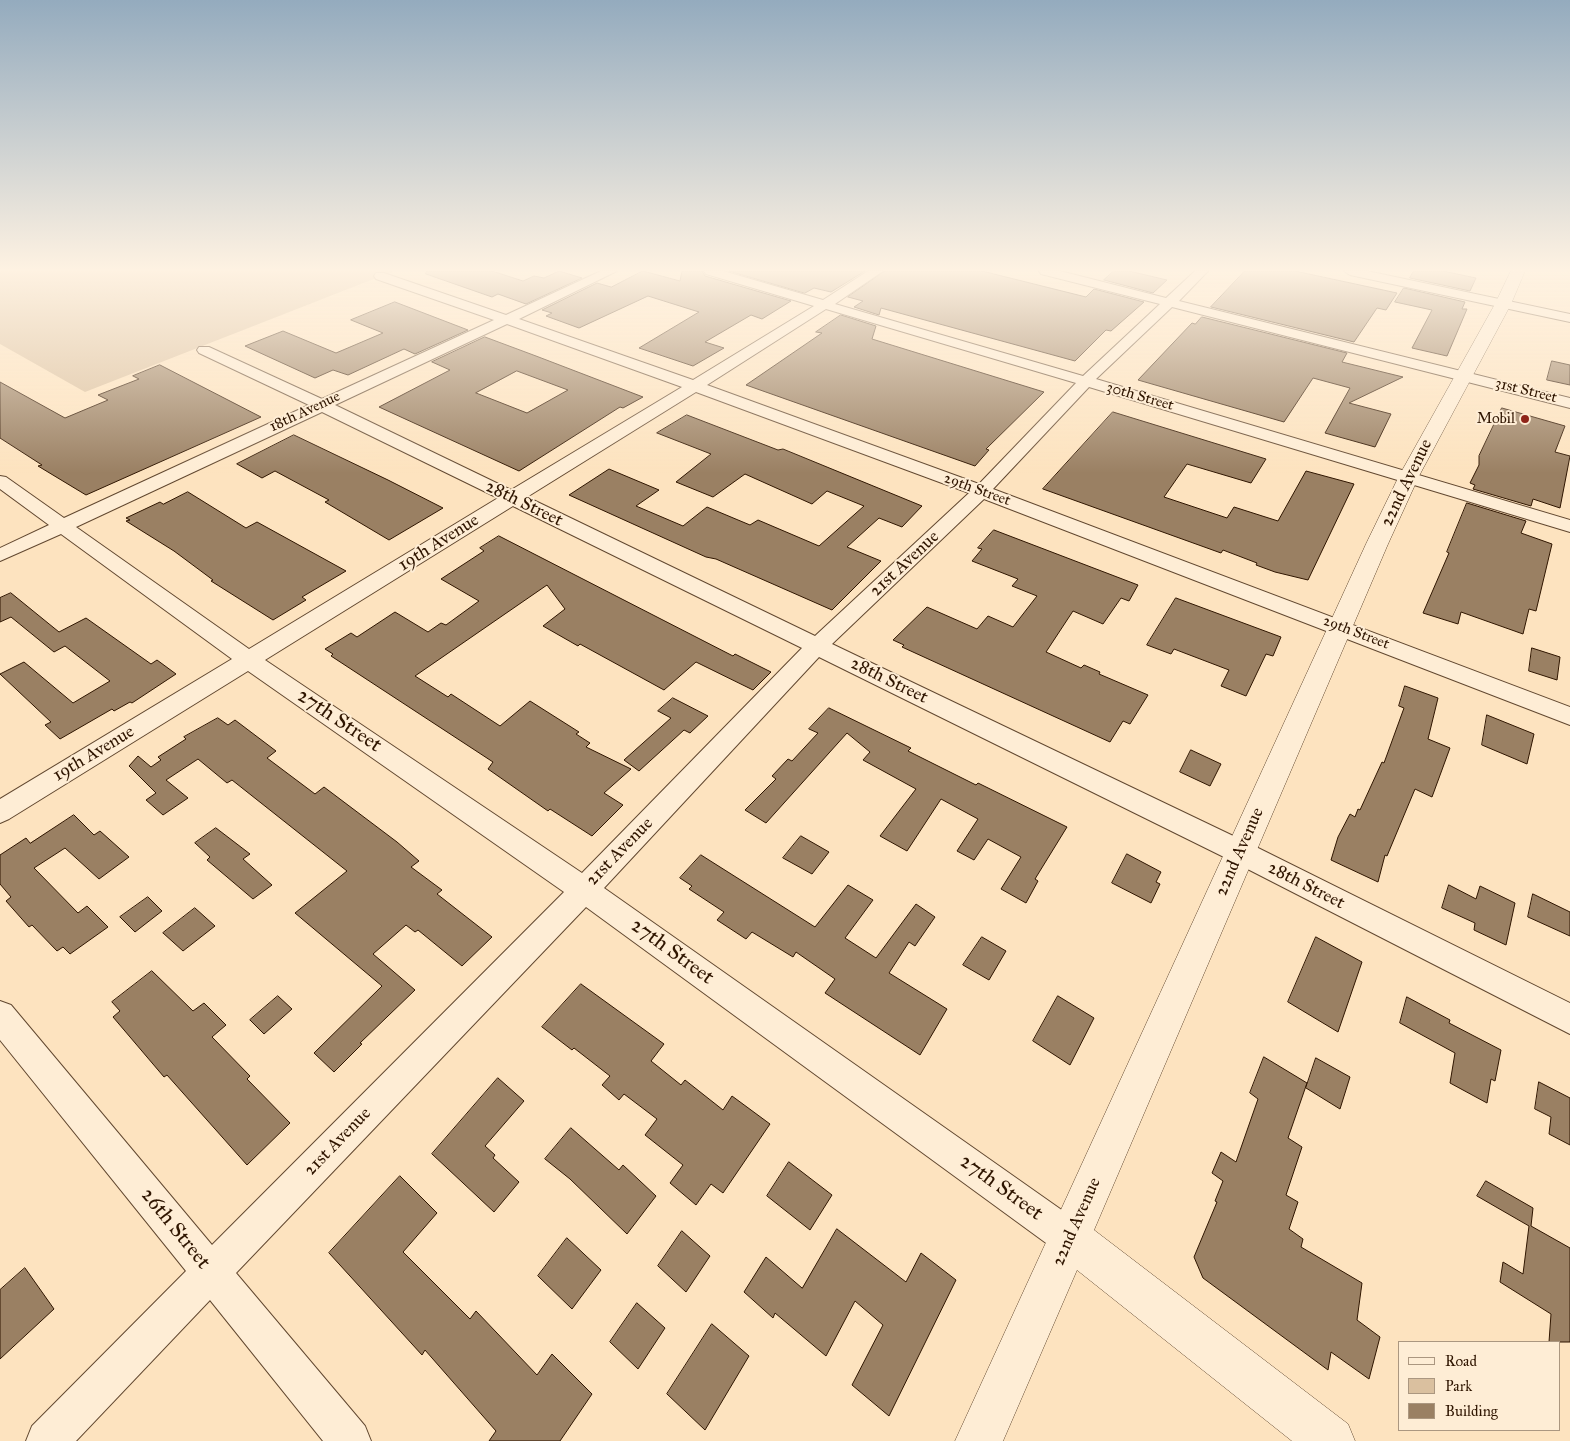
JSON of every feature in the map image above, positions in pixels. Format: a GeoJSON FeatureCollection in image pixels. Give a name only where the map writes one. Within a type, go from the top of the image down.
{"type":"FeatureCollection","features":[{"type":"Feature","properties":{"kind":"street","name":"18th Avenue"},"geometry":{"type":"LineString","coordinates":[[0,555],[465,338]]}},
{"type":"Feature","properties":{"kind":"street","name":"29th Street"},"geometry":{"type":"LineString","coordinates":[[559,338],[982,491],[1570,716]]}},
{"type":"Feature","properties":{"kind":"street","name":"19th Avenue"},"geometry":{"type":"LineString","coordinates":[[0,812],[770,338]]}},
{"type":"Feature","properties":{"kind":"street","name":"30th Street"},"geometry":{"type":"LineString","coordinates":[[939,338],[1409,476],[1570,526]]}},
{"type":"Feature","properties":{"kind":"street","name":"21st Avenue"},"geometry":{"type":"LineString","coordinates":[[47,1441],[584,890],[817,646],[982,491],[1086,381],[1131,338]]}},
{"type":"Feature","properties":{"kind":"street","name":"31st Street"},"geometry":{"type":"LineString","coordinates":[[1315,338],[1570,402]]}},
{"type":"Feature","properties":{"kind":"street","name":"22nd Avenue"},"geometry":{"type":"LineString","coordinates":[[979,1441],[1339,627],[1409,476],[1484,338]]}},
{"type":"Feature","properties":{"kind":"street","name":"28th Street"},"geometry":{"type":"LineString","coordinates":[[204,350],[321,405],[1240,852],[1570,1019]]}},
{"type":"Feature","properties":{"kind":"street","name":"27th Street"},"geometry":{"type":"LineString","coordinates":[[0,481],[64,525],[249,660],[584,890],[1070,1238],[1331,1441]]}},
{"type":"Feature","properties":{"kind":"street","name":"26th Street"},"geometry":{"type":"LineString","coordinates":[[0,1016],[350,1441]]}},
{"type":"Feature","properties":{"kind":"green space"},"geometry":{"type":"Polygon","coordinates":[[[0,338],[222,338],[85,392],[0,344],[0,338]]]}},
{"type":"Feature","properties":{"kind":"building"},"geometry":{"type":"Polygon","coordinates":[[[265,338],[300,338],[336,353],[371,338],[450,338],[415,354],[404,349],[348,375],[333,370],[315,378],[245,346],[265,338]]]}},
{"type":"Feature","properties":{"kind":"building"},"geometry":{"type":"Polygon","coordinates":[[[482,338],[488,338],[643,397],[623,408],[620,407],[519,471],[379,407],[450,370],[432,362],[482,338]],[[517,371],[476,393],[527,413],[568,390],[517,371]]]}},
{"type":"Feature","properties":{"kind":"building"},"geometry":{"type":"Polygon","coordinates":[[[655,338],[711,338],[705,342],[724,348],[693,366],[639,348],[655,338]]]}},
{"type":"Feature","properties":{"kind":"building"},"geometry":{"type":"Polygon","coordinates":[[[814,338],[872,338],[1044,392],[986,449],[989,450],[975,466],[746,385],[814,338]]]}},
{"type":"Feature","properties":{"kind":"building"},"geometry":{"type":"Polygon","coordinates":[[[992,338],[1098,338],[1075,361],[992,338]]]}},
{"type":"Feature","properties":{"kind":"building"},"geometry":{"type":"Polygon","coordinates":[[[1178,338],[1288,338],[1347,353],[1342,362],[1403,377],[1349,403],[1391,414],[1375,447],[1325,433],[1350,388],[1313,378],[1284,422],[1138,380],[1178,338]]]}},
{"type":"Feature","properties":{"kind":"building"},"geometry":{"type":"Polygon","coordinates":[[[1339,338],[1357,338],[1354,342],[1339,338]]]}},
{"type":"Feature","properties":{"kind":"building"},"geometry":{"type":"Polygon","coordinates":[[[1417,338],[1455,338],[1447,356],[1412,348],[1417,338]]]}},
{"type":"Feature","properties":{"kind":"building"},"geometry":{"type":"Polygon","coordinates":[[[1552,361],[1570,365],[1570,385],[1547,380],[1552,361]]]}},
{"type":"Feature","properties":{"kind":"building"},"geometry":{"type":"Polygon","coordinates":[[[160,365],[261,417],[86,495],[38,466],[42,465],[0,438],[0,382],[65,418],[108,400],[98,395],[139,379],[133,376],[160,365]]]}},
{"type":"Feature","properties":{"kind":"building"},"geometry":{"type":"Polygon","coordinates":[[[1502,408],[1565,426],[1555,452],[1570,456],[1560,508],[1533,499],[1531,506],[1473,489],[1475,485],[1470,483],[1479,465],[1479,456],[1502,408]]]}},
{"type":"Feature","properties":{"kind":"building"},"geometry":{"type":"Polygon","coordinates":[[[1113,412],[1266,459],[1251,483],[1187,464],[1164,497],[1227,518],[1234,507],[1278,521],[1306,471],[1354,484],[1308,580],[1275,572],[1223,550],[1221,553],[1043,489],[1113,412]]]}},
{"type":"Feature","properties":{"kind":"building"},"geometry":{"type":"Polygon","coordinates":[[[687,415],[778,450],[783,449],[922,506],[902,527],[879,518],[847,547],[881,561],[832,610],[716,559],[706,557],[569,495],[609,469],[659,490],[636,506],[683,526],[707,507],[750,525],[758,520],[819,546],[864,506],[827,491],[812,504],[745,474],[713,497],[676,482],[711,454],[657,433],[687,415]]]}},
{"type":"Feature","properties":{"kind":"building"},"geometry":{"type":"Polygon","coordinates":[[[294,435],[443,508],[389,540],[325,502],[329,500],[275,471],[262,478],[237,464],[294,435]]]}},
{"type":"Feature","properties":{"kind":"building"},"geometry":{"type":"Polygon","coordinates":[[[188,492],[246,528],[257,522],[346,571],[302,597],[306,600],[273,620],[211,581],[213,580],[174,551],[126,521],[130,520],[126,518],[160,502],[163,504],[188,492]]]}},
{"type":"Feature","properties":{"kind":"building"},"geometry":{"type":"Polygon","coordinates":[[[1467,503],[1526,521],[1521,533],[1552,544],[1536,611],[1529,609],[1523,634],[1461,612],[1458,624],[1423,613],[1449,553],[1447,552],[1467,503]]]}},
{"type":"Feature","properties":{"kind":"building"},"geometry":{"type":"Polygon","coordinates":[[[994,530],[1138,585],[1129,601],[1121,598],[1103,624],[1073,611],[1046,652],[1081,668],[1084,665],[1100,672],[1099,674],[1148,695],[1130,724],[1123,721],[1110,742],[902,647],[904,645],[893,640],[927,607],[977,629],[988,616],[1013,627],[1037,596],[1012,586],[1018,579],[972,561],[982,549],[978,548],[994,530]]]}},
{"type":"Feature","properties":{"kind":"building"},"geometry":{"type":"Polygon","coordinates":[[[499,536],[733,656],[735,654],[771,672],[753,690],[696,662],[664,690],[543,626],[565,609],[547,585],[415,676],[448,697],[451,694],[500,726],[530,701],[579,732],[576,734],[590,743],[586,747],[631,769],[604,793],[623,805],[592,836],[550,809],[548,811],[488,769],[493,762],[331,656],[333,654],[325,649],[351,633],[357,637],[395,612],[428,632],[441,623],[446,625],[479,601],[441,579],[484,551],[480,548],[499,536]]]}},
{"type":"Feature","properties":{"kind":"building"},"geometry":{"type":"Polygon","coordinates":[[[11,593],[59,632],[86,618],[151,664],[157,660],[176,674],[132,703],[130,702],[114,711],[112,709],[60,739],[45,725],[51,722],[0,674],[24,662],[73,703],[110,681],[65,646],[54,652],[11,617],[0,622],[0,598],[11,593]]]}},
{"type":"Feature","properties":{"kind":"building"},"geometry":{"type":"Polygon","coordinates":[[[1176,598],[1281,637],[1273,656],[1266,654],[1246,696],[1221,686],[1229,670],[1174,649],[1171,654],[1147,645],[1176,598]]]}},
{"type":"Feature","properties":{"kind":"building"},"geometry":{"type":"Polygon","coordinates":[[[1532,648],[1560,657],[1557,680],[1529,671],[1532,648]]]}},
{"type":"Feature","properties":{"kind":"building"},"geometry":{"type":"Polygon","coordinates":[[[1405,686],[1438,698],[1428,739],[1450,748],[1432,797],[1415,789],[1387,856],[1385,855],[1378,882],[1331,860],[1338,837],[1350,814],[1355,817],[1358,809],[1360,810],[1382,762],[1384,763],[1404,708],[1399,706],[1405,686]]]}},
{"type":"Feature","properties":{"kind":"building"},"geometry":{"type":"Polygon","coordinates":[[[673,698],[708,716],[690,733],[684,730],[639,771],[624,760],[671,718],[658,711],[673,698]]]}},
{"type":"Feature","properties":{"kind":"building"},"geometry":{"type":"Polygon","coordinates":[[[829,708],[911,748],[908,751],[976,785],[978,783],[1067,827],[1035,879],[1038,881],[1026,903],[1001,889],[1021,857],[988,839],[974,860],[957,851],[978,819],[941,799],[907,851],[880,836],[916,789],[863,760],[870,752],[847,733],[766,823],[745,810],[776,779],[772,776],[788,759],[792,761],[818,733],[809,729],[829,708]]]}},
{"type":"Feature","properties":{"kind":"building"},"geometry":{"type":"Polygon","coordinates":[[[1487,715],[1534,734],[1527,764],[1482,745],[1487,715]]]}},
{"type":"Feature","properties":{"kind":"building"},"geometry":{"type":"Polygon","coordinates":[[[218,718],[228,725],[235,720],[276,751],[267,758],[315,794],[324,787],[397,842],[419,861],[411,867],[442,890],[437,894],[492,937],[462,966],[418,930],[415,932],[406,925],[373,954],[415,990],[360,1043],[362,1044],[334,1072],[314,1053],[382,986],[295,913],[347,871],[232,780],[227,783],[198,759],[166,780],[188,798],[163,815],[146,800],[156,793],[129,766],[138,756],[151,767],[161,760],[158,757],[186,739],[184,737],[218,718]]]}},
{"type":"Feature","properties":{"kind":"building"},"geometry":{"type":"Polygon","coordinates":[[[1191,750],[1221,764],[1210,786],[1180,772],[1191,750]]]}},
{"type":"Feature","properties":{"kind":"building"},"geometry":{"type":"Polygon","coordinates":[[[74,815],[94,835],[100,831],[129,857],[99,879],[65,848],[34,868],[78,913],[87,906],[108,927],[70,954],[63,947],[57,951],[32,925],[29,927],[6,901],[11,897],[0,884],[0,855],[26,838],[30,843],[74,815]]]}},
{"type":"Feature","properties":{"kind":"building"},"geometry":{"type":"Polygon","coordinates":[[[216,828],[250,854],[243,859],[272,885],[253,899],[207,860],[210,857],[195,843],[216,828]]]}},
{"type":"Feature","properties":{"kind":"building"},"geometry":{"type":"Polygon","coordinates":[[[801,836],[829,852],[812,874],[783,858],[801,836]]]}},
{"type":"Feature","properties":{"kind":"building"},"geometry":{"type":"Polygon","coordinates":[[[1127,854],[1161,872],[1156,882],[1160,884],[1151,903],[1112,883],[1127,854]]]}},
{"type":"Feature","properties":{"kind":"building"},"geometry":{"type":"Polygon","coordinates":[[[701,855],[815,927],[848,885],[873,900],[845,938],[876,958],[916,904],[935,917],[915,946],[909,942],[889,973],[947,1009],[920,1055],[825,993],[835,979],[796,952],[793,957],[752,932],[746,939],[717,920],[724,912],[689,889],[692,886],[680,878],[701,855]]]}},
{"type":"Feature","properties":{"kind":"building"},"geometry":{"type":"Polygon","coordinates":[[[1449,885],[1476,899],[1480,886],[1515,903],[1506,945],[1474,930],[1475,923],[1442,908],[1449,885]]]}},
{"type":"Feature","properties":{"kind":"building"},"geometry":{"type":"Polygon","coordinates":[[[1533,894],[1570,912],[1570,936],[1528,917],[1533,894]]]}},
{"type":"Feature","properties":{"kind":"building"},"geometry":{"type":"Polygon","coordinates":[[[148,897],[162,911],[135,932],[120,917],[148,897]]]}},
{"type":"Feature","properties":{"kind":"building"},"geometry":{"type":"Polygon","coordinates":[[[195,908],[215,926],[183,951],[163,933],[195,908]]]}},
{"type":"Feature","properties":{"kind":"building"},"geometry":{"type":"Polygon","coordinates":[[[982,937],[1006,951],[989,980],[963,965],[982,937]]]}},
{"type":"Feature","properties":{"kind":"building"},"geometry":{"type":"Polygon","coordinates":[[[1316,937],[1362,962],[1338,1032],[1288,1002],[1316,937]]]}},
{"type":"Feature","properties":{"kind":"building"},"geometry":{"type":"Polygon","coordinates":[[[152,971],[193,1011],[204,1003],[226,1025],[212,1037],[250,1076],[247,1079],[290,1123],[247,1165],[167,1075],[164,1077],[113,1017],[120,1011],[112,1002],[152,971]]]}},
{"type":"Feature","properties":{"kind":"building"},"geometry":{"type":"Polygon","coordinates":[[[581,984],[664,1044],[651,1061],[681,1085],[685,1080],[723,1110],[732,1096],[770,1124],[723,1193],[711,1184],[696,1205],[670,1183],[683,1165],[645,1135],[657,1119],[624,1094],[619,1100],[602,1085],[610,1076],[574,1048],[572,1050],[542,1027],[581,984]]]}},
{"type":"Feature","properties":{"kind":"building"},"geometry":{"type":"Polygon","coordinates":[[[278,996],[292,1009],[264,1034],[250,1020],[278,996]]]}},
{"type":"Feature","properties":{"kind":"building"},"geometry":{"type":"Polygon","coordinates":[[[1058,996],[1094,1018],[1070,1065],[1033,1041],[1058,996]]]}},
{"type":"Feature","properties":{"kind":"building"},"geometry":{"type":"Polygon","coordinates":[[[1407,997],[1450,1020],[1449,1023],[1501,1050],[1495,1081],[1491,1079],[1487,1103],[1450,1083],[1455,1053],[1400,1023],[1407,997]]]}},
{"type":"Feature","properties":{"kind":"building"},"geometry":{"type":"Polygon","coordinates":[[[1264,1057],[1307,1083],[1288,1138],[1302,1147],[1286,1195],[1298,1202],[1289,1229],[1303,1239],[1301,1247],[1362,1283],[1357,1320],[1380,1337],[1369,1379],[1331,1352],[1328,1370],[1203,1278],[1194,1257],[1217,1202],[1215,1201],[1223,1181],[1212,1173],[1221,1152],[1236,1162],[1258,1099],[1250,1093],[1264,1057]]]}},
{"type":"Feature","properties":{"kind":"building"},"geometry":{"type":"Polygon","coordinates":[[[1316,1058],[1350,1077],[1340,1109],[1306,1088],[1316,1058]]]}},
{"type":"Feature","properties":{"kind":"building"},"geometry":{"type":"Polygon","coordinates":[[[498,1078],[524,1101],[485,1146],[495,1155],[493,1158],[519,1182],[494,1212],[432,1154],[498,1078]]]}},
{"type":"Feature","properties":{"kind":"building"},"geometry":{"type":"Polygon","coordinates":[[[1539,1082],[1570,1098],[1570,1145],[1549,1134],[1551,1117],[1535,1109],[1539,1082]]]}},
{"type":"Feature","properties":{"kind":"building"},"geometry":{"type":"Polygon","coordinates":[[[571,1128],[619,1170],[623,1165],[656,1196],[627,1234],[570,1179],[545,1159],[571,1128]]]}},
{"type":"Feature","properties":{"kind":"building"},"geometry":{"type":"Polygon","coordinates":[[[789,1162],[832,1195],[810,1230],[767,1196],[789,1162]]]}},
{"type":"Feature","properties":{"kind":"building"},"geometry":{"type":"Polygon","coordinates":[[[400,1176],[437,1213],[403,1252],[470,1319],[476,1311],[537,1375],[552,1354],[592,1394],[560,1441],[489,1441],[496,1431],[425,1350],[422,1355],[329,1253],[400,1176]]]}},
{"type":"Feature","properties":{"kind":"building"},"geometry":{"type":"Polygon","coordinates":[[[1486,1181],[1533,1208],[1531,1226],[1570,1248],[1570,1342],[1549,1341],[1551,1314],[1500,1282],[1503,1262],[1523,1274],[1529,1226],[1477,1196],[1486,1181]]]}},
{"type":"Feature","properties":{"kind":"building"},"geometry":{"type":"Polygon","coordinates":[[[837,1229],[906,1282],[921,1253],[956,1280],[889,1416],[852,1385],[883,1325],[855,1301],[826,1356],[775,1313],[773,1318],[744,1292],[766,1257],[802,1288],[837,1229]]]}},
{"type":"Feature","properties":{"kind":"building"},"geometry":{"type":"Polygon","coordinates":[[[682,1231],[710,1256],[686,1292],[658,1266],[682,1231]]]}},
{"type":"Feature","properties":{"kind":"building"},"geometry":{"type":"Polygon","coordinates":[[[567,1238],[601,1270],[572,1309],[538,1276],[567,1238]]]}},
{"type":"Feature","properties":{"kind":"building"},"geometry":{"type":"Polygon","coordinates":[[[25,1268],[54,1309],[0,1359],[0,1290],[25,1268]]]}},
{"type":"Feature","properties":{"kind":"building"},"geometry":{"type":"Polygon","coordinates":[[[637,1303],[665,1328],[638,1369],[610,1342],[637,1303]]]}},
{"type":"Feature","properties":{"kind":"building"},"geometry":{"type":"Polygon","coordinates":[[[712,1324],[749,1356],[705,1430],[667,1394],[712,1324]]]}},
{"type":"Feature","properties":{"kind":"place","name":"Mobil"},"geometry":{"type":"Point","coordinates":[1525,419]}}]}
